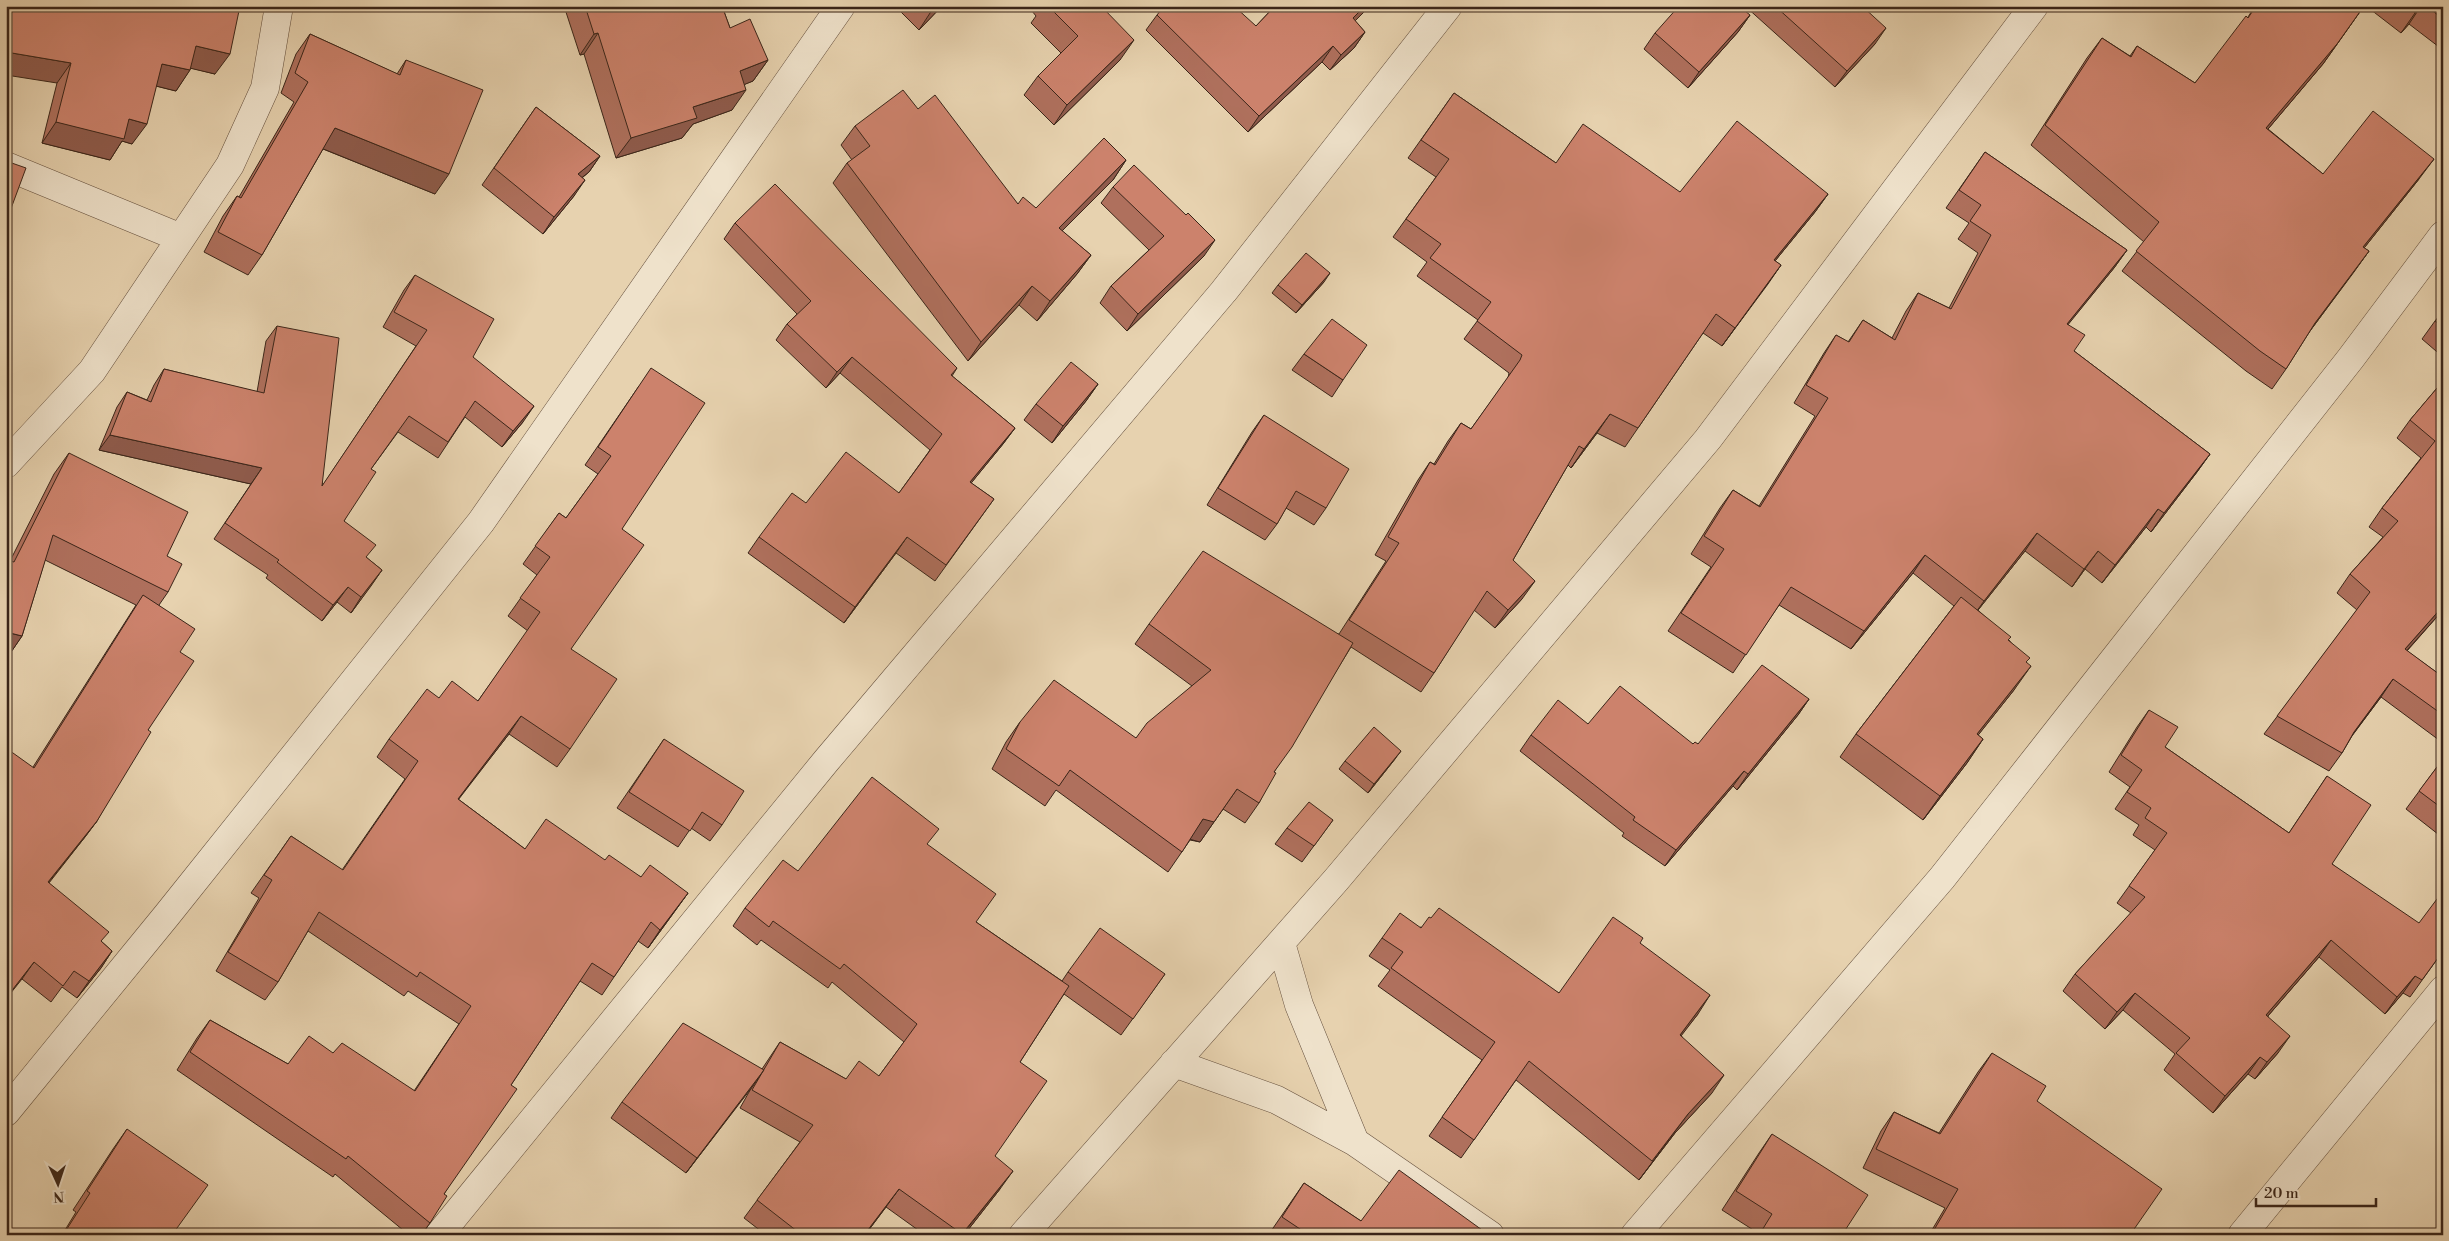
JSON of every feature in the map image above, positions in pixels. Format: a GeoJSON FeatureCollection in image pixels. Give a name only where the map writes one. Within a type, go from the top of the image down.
{"type":"FeatureCollection","features":[{"type":"Feature","properties":{"kind":"street"},"geometry":{"type":"LineString","coordinates":[[6,464],[92,372],[230,165],[265,88],[279,6]]}},
{"type":"Feature","properties":{"kind":"street"},"geometry":{"type":"LineString","coordinates":[[6,1112],[161,923],[481,522],[841,6]]}},
{"type":"Feature","properties":{"kind":"street"},"geometry":{"type":"LineString","coordinates":[[439,1235],[826,761],[1224,291],[1448,6]]}},
{"type":"Feature","properties":{"kind":"street"},"geometry":{"type":"LineString","coordinates":[[1022,1235],[1281,942],[1708,439],[2034,6]]}},
{"type":"Feature","properties":{"kind":"street"},"geometry":{"type":"LineString","coordinates":[[6,166],[181,238]]}},
{"type":"Feature","properties":{"kind":"street"},"geometry":{"type":"LineString","coordinates":[[1635,1235],[1942,878],[2351,358],[2443,236]]}},
{"type":"Feature","properties":{"kind":"street"},"geometry":{"type":"LineString","coordinates":[[1281,942],[1302,1014],[1355,1142]]}},
{"type":"Feature","properties":{"kind":"street"},"geometry":{"type":"LineString","coordinates":[[2242,1235],[2443,990]]}},
{"type":"Feature","properties":{"kind":"street"},"geometry":{"type":"LineString","coordinates":[[1174,1063],[1277,1100],[1355,1142],[1490,1235]]}},
{"type":"Feature","properties":{"kind":"building"},"geometry":{"type":"Polygon","coordinates":[[[6,6],[240,6],[230,54],[196,46],[190,70],[162,64],[147,124],[129,119],[124,139],[56,122],[71,63],[6,52],[6,6]]]}},
{"type":"Feature","properties":{"kind":"building"},"geometry":{"type":"Polygon","coordinates":[[[585,6],[722,6],[730,28],[750,19],[768,60],[740,71],[746,90],[693,107],[697,118],[631,138],[598,33],[594,34],[585,6]]]}},
{"type":"Feature","properties":{"kind":"building"},"geometry":{"type":"Polygon","coordinates":[[[928,6],[936,6],[932,10],[928,6]]]}},
{"type":"Feature","properties":{"kind":"building"},"geometry":{"type":"Polygon","coordinates":[[[1048,6],[1101,6],[1134,40],[1067,105],[1038,76],[1078,36],[1048,6]]]}},
{"type":"Feature","properties":{"kind":"building"},"geometry":{"type":"Polygon","coordinates":[[[1164,6],[1234,6],[1256,26],[1275,6],[1365,6],[1353,18],[1365,32],[1341,55],[1333,46],[1259,116],[1157,15],[1164,6]]]}},
{"type":"Feature","properties":{"kind":"building"},"geometry":{"type":"Polygon","coordinates":[[[1679,6],[1739,6],[1750,15],[1699,72],[1655,33],[1679,6]]]}},
{"type":"Feature","properties":{"kind":"building"},"geometry":{"type":"Polygon","coordinates":[[[1775,6],[1862,6],[1886,28],[1847,71],[1775,6]]]}},
{"type":"Feature","properties":{"kind":"building"},"geometry":{"type":"Polygon","coordinates":[[[2256,6],[2364,6],[2337,44],[2266,128],[2323,174],[2373,111],[2434,159],[2363,247],[2369,251],[2315,323],[2286,369],[2260,351],[2136,251],[2159,222],[2045,125],[2102,38],[2131,57],[2137,46],[2195,83],[2246,16],[2248,18],[2256,6]]]}},
{"type":"Feature","properties":{"kind":"building"},"geometry":{"type":"Polygon","coordinates":[[[2407,6],[2421,6],[2415,13],[2407,6]]]}},
{"type":"Feature","properties":{"kind":"building"},"geometry":{"type":"Polygon","coordinates":[[[2426,6],[2443,6],[2443,19],[2426,6]]]}},
{"type":"Feature","properties":{"kind":"building"},"geometry":{"type":"Polygon","coordinates":[[[310,34],[400,75],[406,60],[483,90],[449,174],[335,128],[262,255],[218,232],[237,196],[241,198],[308,82],[295,73],[310,34]]]}},
{"type":"Feature","properties":{"kind":"building"},"geometry":{"type":"Polygon","coordinates":[[[903,90],[918,109],[935,95],[1018,204],[1023,197],[1036,208],[1104,138],[1126,160],[1059,228],[1091,255],[1050,301],[1032,286],[981,342],[847,163],[870,146],[855,126],[903,90]]]}},
{"type":"Feature","properties":{"kind":"building"},"geometry":{"type":"Polygon","coordinates":[[[1454,93],[1556,163],[1583,124],[1680,192],[1737,121],[1828,194],[1774,260],[1781,265],[1735,328],[1716,314],[1638,428],[1610,414],[1584,449],[1579,446],[1513,560],[1535,581],[1508,610],[1487,591],[1434,673],[1349,620],[1399,543],[1388,537],[1430,462],[1435,465],[1461,423],[1471,429],[1522,355],[1477,321],[1491,302],[1430,258],[1441,244],[1406,219],[1449,159],[1421,140],[1454,93]]]}},
{"type":"Feature","properties":{"kind":"building"},"geometry":{"type":"Polygon","coordinates":[[[536,107],[600,156],[578,174],[585,180],[554,217],[494,168],[536,107]]]}},
{"type":"Feature","properties":{"kind":"building"},"geometry":{"type":"Polygon","coordinates":[[[1985,152],[2127,250],[2067,324],[2085,335],[2074,351],[2210,454],[2164,513],[2158,509],[2115,565],[2098,551],[2084,569],[2037,533],[1984,601],[1925,555],[1864,631],[1791,587],[1746,655],[1681,613],[1724,549],[1704,536],[1733,490],[1760,507],[1828,398],[1806,385],[1836,335],[1849,342],[1863,320],[1895,340],[1918,293],[1951,309],[1991,235],[1970,221],[1981,205],[1959,190],[1985,152]]]}},
{"type":"Feature","properties":{"kind":"building"},"geometry":{"type":"Polygon","coordinates":[[[6,161],[26,168],[6,222],[6,161]]]}},
{"type":"Feature","properties":{"kind":"building"},"geometry":{"type":"Polygon","coordinates":[[[1134,165],[1215,240],[1138,314],[1111,286],[1164,236],[1113,187],[1134,165]]]}},
{"type":"Feature","properties":{"kind":"building"},"geometry":{"type":"Polygon","coordinates":[[[775,184],[957,368],[951,375],[1015,428],[970,482],[994,499],[946,565],[907,537],[855,607],[759,537],[792,493],[806,503],[846,452],[899,493],[942,434],[852,357],[837,372],[787,324],[811,301],[735,223],[775,184]]]}},
{"type":"Feature","properties":{"kind":"building"},"geometry":{"type":"Polygon","coordinates":[[[1306,253],[1330,273],[1302,305],[1278,285],[1306,253]]]}},
{"type":"Feature","properties":{"kind":"building"},"geometry":{"type":"Polygon","coordinates":[[[415,275],[494,319],[473,357],[534,406],[513,431],[475,401],[448,442],[409,416],[371,469],[376,472],[344,521],[376,545],[366,557],[382,570],[361,597],[348,587],[333,605],[277,562],[279,560],[225,523],[262,468],[110,435],[127,392],[151,402],[164,369],[264,393],[277,326],[339,338],[322,486],[427,330],[394,312],[415,275]]]}},
{"type":"Feature","properties":{"kind":"building"},"geometry":{"type":"Polygon","coordinates":[[[2443,312],[2443,327],[2435,321],[2443,312]]]}},
{"type":"Feature","properties":{"kind":"building"},"geometry":{"type":"Polygon","coordinates":[[[1332,319],[1367,345],[1343,380],[1304,354],[1332,319]]]}},
{"type":"Feature","properties":{"kind":"building"},"geometry":{"type":"Polygon","coordinates":[[[1071,362],[1098,384],[1063,426],[1036,404],[1071,362]]]}},
{"type":"Feature","properties":{"kind":"building"},"geometry":{"type":"Polygon","coordinates":[[[651,368],[705,403],[622,529],[644,545],[571,649],[617,679],[570,749],[521,716],[458,799],[525,849],[546,819],[605,860],[609,855],[641,877],[650,865],[688,893],[660,930],[651,922],[614,977],[592,963],[511,1085],[517,1089],[444,1194],[447,1196],[430,1223],[348,1156],[346,1159],[190,1052],[210,1020],[288,1064],[309,1036],[333,1053],[342,1043],[415,1091],[471,1006],[420,972],[417,977],[319,912],[278,982],[228,952],[272,880],[264,875],[291,836],[343,870],[418,761],[389,739],[427,689],[439,698],[452,681],[478,701],[540,612],[520,598],[550,557],[535,546],[559,513],[566,518],[611,456],[598,447],[651,368]]]}},
{"type":"Feature","properties":{"kind":"building"},"geometry":{"type":"Polygon","coordinates":[[[2443,381],[2443,606],[2405,649],[2443,677],[2443,715],[2393,679],[2354,732],[2342,753],[2277,716],[2370,592],[2350,574],[2398,521],[2382,508],[2435,441],[2410,420],[2443,381]]]}},
{"type":"Feature","properties":{"kind":"building"},"geometry":{"type":"Polygon","coordinates":[[[1264,415],[1349,469],[1326,508],[1296,491],[1277,524],[1218,488],[1264,415]]]}},
{"type":"Feature","properties":{"kind":"building"},"geometry":{"type":"Polygon","coordinates":[[[69,453],[188,512],[167,556],[182,564],[168,592],[53,535],[22,636],[6,632],[6,560],[14,562],[69,453]]]}},
{"type":"Feature","properties":{"kind":"building"},"geometry":{"type":"Polygon","coordinates":[[[1203,551],[1353,643],[1292,747],[1274,772],[1276,773],[1259,803],[1237,789],[1214,822],[1203,819],[1182,852],[1070,770],[1059,786],[1006,749],[1020,722],[1054,680],[1136,738],[1147,723],[1211,670],[1149,624],[1203,551]]]}},
{"type":"Feature","properties":{"kind":"building"},"geometry":{"type":"Polygon","coordinates":[[[143,595],[195,629],[180,652],[194,661],[148,730],[151,732],[97,821],[48,882],[109,932],[101,941],[112,951],[89,981],[74,971],[63,986],[34,962],[6,998],[6,748],[34,768],[143,595]]]}},
{"type":"Feature","properties":{"kind":"building"},"geometry":{"type":"Polygon","coordinates":[[[1961,597],[2011,637],[2008,640],[2030,658],[2026,662],[2031,666],[1977,734],[1983,739],[1940,796],[1856,734],[1961,597]]]}},
{"type":"Feature","properties":{"kind":"building"},"geometry":{"type":"Polygon","coordinates":[[[1762,665],[1809,699],[1748,774],[1744,771],[1676,850],[1633,820],[1635,817],[1531,735],[1558,700],[1588,724],[1620,686],[1693,744],[1695,742],[1698,744],[1762,665]]]}},
{"type":"Feature","properties":{"kind":"building"},"geometry":{"type":"Polygon","coordinates":[[[2149,710],[2178,727],[2165,747],[2289,833],[2327,776],[2371,805],[2332,864],[2419,923],[2443,891],[2443,951],[2422,980],[2415,976],[2397,997],[2331,940],[2266,1015],[2290,1036],[2267,1062],[2260,1057],[2225,1096],[2176,1053],[2190,1038],[2135,993],[2117,1012],[2075,974],[2145,897],[2129,886],[2167,833],[2145,818],[2151,808],[2127,792],[2142,770],[2121,755],[2149,710]]]}},
{"type":"Feature","properties":{"kind":"building"},"geometry":{"type":"Polygon","coordinates":[[[1374,727],[1401,751],[1374,784],[1345,761],[1374,727]]]}},
{"type":"Feature","properties":{"kind":"building"},"geometry":{"type":"Polygon","coordinates":[[[664,739],[744,791],[722,825],[702,812],[690,831],[629,792],[664,739]]]}},
{"type":"Feature","properties":{"kind":"building"},"geometry":{"type":"Polygon","coordinates":[[[2443,759],[2443,809],[2419,791],[2443,759]]]}},
{"type":"Feature","properties":{"kind":"building"},"geometry":{"type":"Polygon","coordinates":[[[872,777],[939,829],[927,844],[996,894],[976,922],[1069,986],[1020,1062],[1047,1081],[995,1156],[1013,1171],[962,1234],[899,1189],[864,1235],[802,1235],[757,1200],[813,1125],[752,1090],[780,1042],[846,1079],[859,1061],[879,1076],[917,1024],[844,964],[840,969],[773,921],[769,927],[745,908],[783,860],[798,871],[872,777]]]}},
{"type":"Feature","properties":{"kind":"building"},"geometry":{"type":"Polygon","coordinates":[[[1309,802],[1333,820],[1314,846],[1287,828],[1309,802]]]}},
{"type":"Feature","properties":{"kind":"building"},"geometry":{"type":"Polygon","coordinates":[[[1439,908],[1559,993],[1613,917],[1643,938],[1640,943],[1710,995],[1680,1035],[1724,1075],[1688,1114],[1652,1161],[1529,1061],[1474,1140],[1442,1117],[1495,1042],[1391,968],[1403,952],[1382,938],[1400,913],[1421,928],[1439,908]]]}},
{"type":"Feature","properties":{"kind":"building"},"geometry":{"type":"Polygon","coordinates":[[[1100,928],[1165,974],[1133,1019],[1068,972],[1100,928]]]}},
{"type":"Feature","properties":{"kind":"building"},"geometry":{"type":"Polygon","coordinates":[[[683,1023],[764,1070],[697,1158],[622,1102],[683,1023]]]}},
{"type":"Feature","properties":{"kind":"building"},"geometry":{"type":"Polygon","coordinates":[[[1992,1053],[2046,1086],[2037,1101],[2162,1189],[2130,1235],[1931,1235],[1958,1189],[1876,1149],[1894,1112],[1940,1134],[1992,1053]]]}},
{"type":"Feature","properties":{"kind":"building"},"geometry":{"type":"Polygon","coordinates":[[[127,1129],[208,1185],[172,1235],[63,1235],[90,1193],[87,1191],[127,1129]]]}},
{"type":"Feature","properties":{"kind":"building"},"geometry":{"type":"Polygon","coordinates":[[[1772,1134],[1868,1195],[1842,1235],[1759,1235],[1772,1214],[1736,1191],[1772,1134]]]}},
{"type":"Feature","properties":{"kind":"building"},"geometry":{"type":"Polygon","coordinates":[[[1399,1170],[1489,1235],[1309,1235],[1282,1217],[1304,1183],[1361,1221],[1399,1170]]]}}]}
